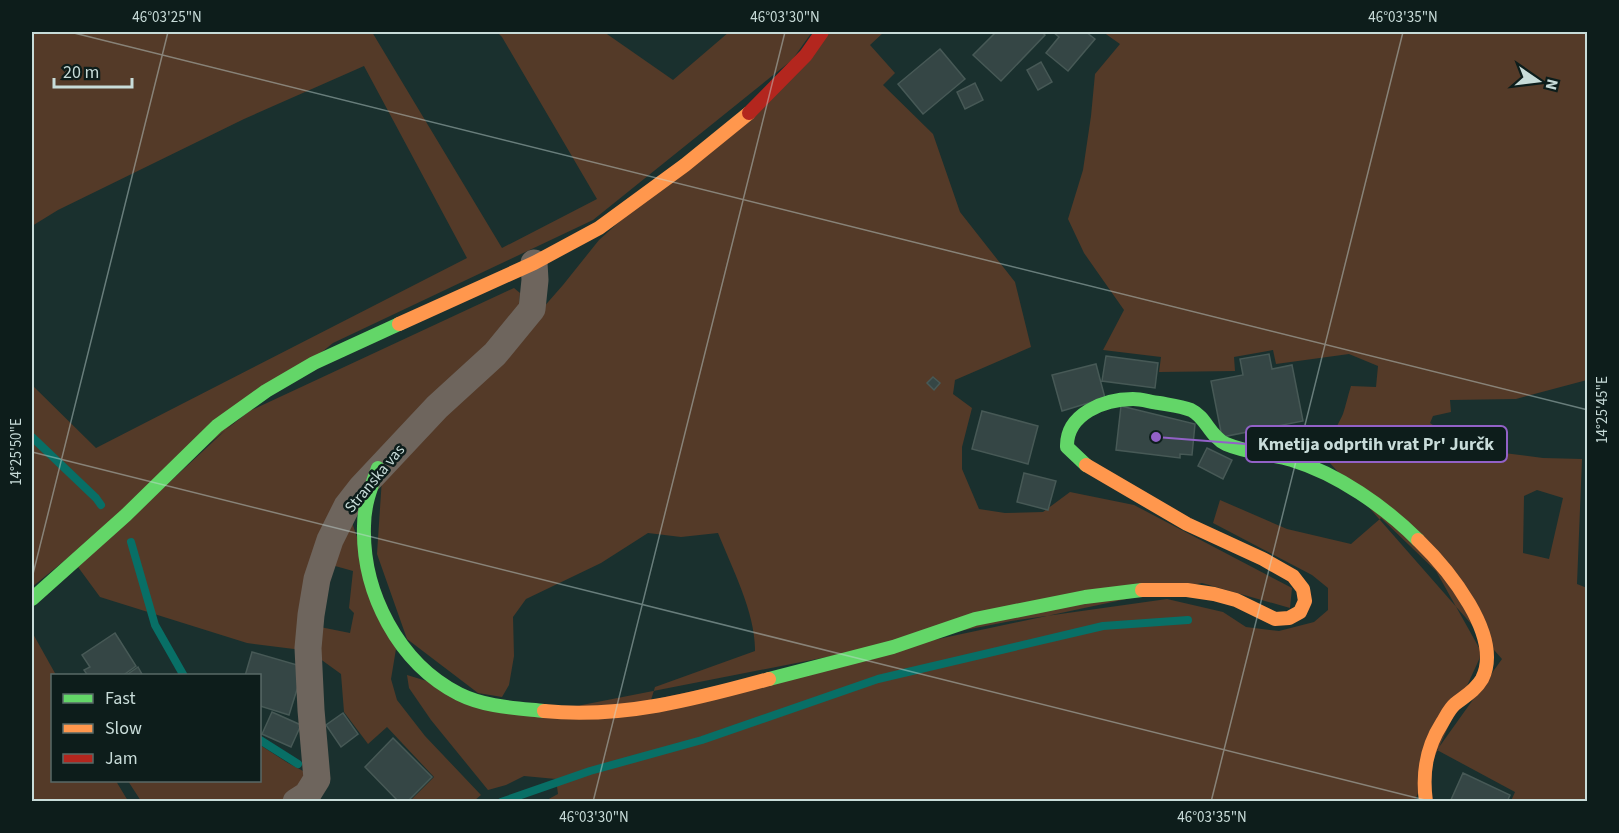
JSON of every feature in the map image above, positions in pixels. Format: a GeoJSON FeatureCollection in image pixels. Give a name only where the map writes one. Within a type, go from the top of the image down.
{"type":"FeatureCollection","features":[{"type":"Feature","properties":{"kind":"street"},"geometry":{"type":"LineString","coordinates":[[32,599],[126,515],[217,426],[266,391],[314,363],[534,263],[599,228],[685,165],[754,109],[806,55],[822,32]]}},
{"type":"Feature","properties":{"kind":"street","name":"Stranska vas"},"geometry":{"type":"LineString","coordinates":[[296,801],[307,795],[316,779],[308,648],[317,579],[330,540],[347,506],[378,468],[437,407],[495,354],[532,309],[534,263]]}},
{"type":"Feature","properties":{"kind":"street"},"geometry":{"type":"LineString","coordinates":[[378,468],[367,500],[364,526],[366,554],[373,587],[382,614],[398,639],[410,656],[436,681],[460,696],[504,707],[554,712],[641,709],[709,695],[893,647],[975,619],[1085,597],[1141,590],[1187,590],[1236,600],[1275,619],[1289,618],[1300,612],[1305,601],[1303,589],[1293,576],[1263,559],[1187,524],[1144,500],[1087,466],[1067,447],[1067,434],[1075,422],[1087,411],[1112,402],[1133,399],[1178,406],[1194,411],[1213,437],[1228,446],[1298,462],[1322,472],[1380,508],[1408,529],[1437,560],[1477,620],[1486,643],[1488,658],[1484,674],[1475,689],[1454,705],[1431,741],[1424,762],[1426,801]]}},
{"type":"Feature","properties":{"kind":"shaded area"},"geometry":{"type":"Polygon","coordinates":[[[32,32],[372,32],[502,248],[597,199],[497,32],[604,32],[673,80],[729,32],[812,32],[792,60],[593,220],[333,343],[32,587],[32,385],[96,448],[467,258],[364,66],[244,119],[58,210],[32,226],[32,32]]]}},
{"type":"Feature","properties":{"kind":"shaded area"},"geometry":{"type":"Polygon","coordinates":[[[831,32],[884,32],[870,45],[895,73],[883,85],[933,134],[960,212],[1015,282],[1031,347],[955,380],[953,394],[972,408],[962,447],[962,469],[979,509],[1005,513],[1043,512],[1070,492],[1134,505],[1292,588],[1290,608],[1202,583],[651,700],[655,687],[755,651],[752,622],[718,533],[681,537],[648,533],[601,563],[526,599],[513,617],[514,656],[509,685],[502,697],[478,693],[407,639],[377,554],[382,478],[499,358],[599,240],[831,32]]]}},
{"type":"Feature","properties":{"kind":"shaded area"},"geometry":{"type":"Polygon","coordinates":[[[1103,32],[1587,32],[1587,380],[1516,399],[1450,400],[1451,412],[1433,416],[1430,423],[1440,430],[1496,452],[1543,458],[1582,459],[1577,584],[1587,588],[1587,801],[1511,801],[1515,792],[1437,750],[1502,659],[1330,463],[1329,444],[1343,414],[1351,386],[1376,387],[1378,366],[1349,354],[1276,364],[1273,350],[1234,357],[1235,371],[1159,372],[1161,357],[1103,350],[1124,310],[1084,253],[1068,219],[1083,170],[1095,74],[1120,44],[1103,32]],[[1537,490],[1524,496],[1523,553],[1549,559],[1563,498],[1537,490]]]}},
{"type":"Feature","properties":{"kind":"shaded area"},"geometry":{"type":"Polygon","coordinates":[[[514,288],[520,293],[518,314],[343,495],[302,650],[247,643],[100,597],[78,567],[243,414],[514,288]]]}},
{"type":"Feature","properties":{"kind":"shaded area"},"geometry":{"type":"Polygon","coordinates":[[[1220,500],[1287,529],[1351,544],[1381,518],[1436,571],[1482,653],[1414,802],[545,801],[558,794],[556,779],[524,776],[506,785],[488,790],[431,720],[409,688],[407,675],[536,714],[1011,621],[1167,599],[1223,612],[1246,627],[1279,631],[1314,622],[1328,610],[1328,588],[1312,575],[1213,523],[1220,500]]]}},
{"type":"Feature","properties":{"kind":"shaded area"},"geometry":{"type":"Polygon","coordinates":[[[349,514],[396,649],[391,679],[397,700],[425,736],[481,795],[474,801],[410,801],[434,777],[387,727],[368,744],[344,712],[341,674],[312,653],[315,626],[350,633],[354,613],[349,608],[353,571],[328,564],[349,514]]]}},
{"type":"Feature","properties":{"kind":"shaded area"},"geometry":{"type":"Polygon","coordinates":[[[32,632],[55,674],[51,674],[51,782],[117,782],[128,801],[32,801],[32,632]]]}},
{"type":"Feature","properties":{"kind":"shaded area"},"geometry":{"type":"Polygon","coordinates":[[[261,746],[305,772],[302,784],[285,801],[141,801],[129,782],[261,782],[261,746]]]}},
{"type":"Feature","properties":{"kind":"building"},"geometry":{"type":"Polygon","coordinates":[[[996,32],[1041,32],[1045,35],[1001,81],[973,55],[996,32]]]}},
{"type":"Feature","properties":{"kind":"building"},"geometry":{"type":"Polygon","coordinates":[[[1053,32],[1086,32],[1095,39],[1068,71],[1046,53],[1059,37],[1053,32]]]}},
{"type":"Feature","properties":{"kind":"building"},"geometry":{"type":"Polygon","coordinates":[[[940,49],[965,79],[923,114],[898,84],[940,49]]]}},
{"type":"Feature","properties":{"kind":"building"},"geometry":{"type":"Polygon","coordinates":[[[1041,62],[1052,82],[1038,90],[1027,70],[1041,62]]]}},
{"type":"Feature","properties":{"kind":"building"},"geometry":{"type":"Polygon","coordinates":[[[975,83],[983,100],[965,109],[957,92],[975,83]]]}},
{"type":"Feature","properties":{"kind":"building"},"geometry":{"type":"Polygon","coordinates":[[[1269,354],[1272,369],[1292,365],[1303,421],[1222,437],[1211,381],[1243,375],[1240,359],[1269,354]]]}},
{"type":"Feature","properties":{"kind":"building"},"geometry":{"type":"Polygon","coordinates":[[[1106,356],[1158,363],[1155,388],[1102,381],[1106,356]]]}},
{"type":"Feature","properties":{"kind":"building"},"geometry":{"type":"Polygon","coordinates":[[[1096,364],[1105,398],[1062,411],[1052,375],[1096,364]]]}},
{"type":"Feature","properties":{"kind":"building"},"geometry":{"type":"Polygon","coordinates":[[[933,377],[940,383],[934,390],[927,383],[933,377]]]}},
{"type":"Feature","properties":{"kind":"building"},"geometry":{"type":"Polygon","coordinates":[[[1121,406],[1195,424],[1192,455],[1180,454],[1180,458],[1116,450],[1121,406]]]}},
{"type":"Feature","properties":{"kind":"building"},"geometry":{"type":"Polygon","coordinates":[[[982,411],[1038,426],[1028,464],[972,449],[982,411]]]}},
{"type":"Feature","properties":{"kind":"building"},"geometry":{"type":"Polygon","coordinates":[[[1207,448],[1232,460],[1223,479],[1198,466],[1207,448]]]}},
{"type":"Feature","properties":{"kind":"building"},"geometry":{"type":"Polygon","coordinates":[[[1024,473],[1056,481],[1048,510],[1017,502],[1024,473]]]}},
{"type":"Feature","properties":{"kind":"building"},"geometry":{"type":"Polygon","coordinates":[[[115,633],[136,666],[125,674],[87,674],[84,670],[90,667],[82,655],[115,633]]]}},
{"type":"Feature","properties":{"kind":"building"},"geometry":{"type":"Polygon","coordinates":[[[252,652],[304,667],[289,715],[261,706],[261,674],[246,674],[252,652]]]}},
{"type":"Feature","properties":{"kind":"building"},"geometry":{"type":"Polygon","coordinates":[[[138,667],[142,674],[128,674],[138,667]]]}},
{"type":"Feature","properties":{"kind":"building"},"geometry":{"type":"Polygon","coordinates":[[[272,712],[301,725],[291,747],[262,734],[272,712]]]}},
{"type":"Feature","properties":{"kind":"building"},"geometry":{"type":"Polygon","coordinates":[[[343,713],[358,734],[341,747],[326,725],[343,713]]]}},
{"type":"Feature","properties":{"kind":"building"},"geometry":{"type":"Polygon","coordinates":[[[393,738],[432,777],[407,802],[399,802],[365,767],[393,738]]]}},
{"type":"Feature","properties":{"kind":"building"},"geometry":{"type":"Polygon","coordinates":[[[1463,773],[1510,795],[1507,802],[1450,802],[1463,773]]]}},
{"type":"Feature","properties":{"kind":"waterway"},"geometry":{"type":"LineString","coordinates":[[32,437],[101,505]]}},
{"type":"Feature","properties":{"kind":"waterway"},"geometry":{"type":"LineString","coordinates":[[131,542],[155,625],[183,674]]}},
{"type":"Feature","properties":{"kind":"waterway"},"geometry":{"type":"LineString","coordinates":[[501,802],[590,771],[702,740],[878,679],[1103,626],[1188,620]]}},
{"type":"Feature","properties":{"kind":"waterway"},"geometry":{"type":"LineString","coordinates":[[261,741],[298,764]]}},
{"type":"Feature","properties":{"kind":"traffic: fast"},"geometry":{"type":"LineString","coordinates":[[32,599],[126,515],[217,426],[266,391],[314,363],[399,324]]}},
{"type":"Feature","properties":{"kind":"traffic: fast"},"geometry":{"type":"LineString","coordinates":[[1086,465],[1067,447],[1068,435],[1073,426],[1089,411],[1099,405],[1133,399],[1179,407],[1196,413],[1216,437],[1226,444],[1292,460],[1343,483],[1376,504],[1418,540]]}},
{"type":"Feature","properties":{"kind":"traffic: fast"},"geometry":{"type":"LineString","coordinates":[[378,468],[365,511],[365,551],[369,576],[377,600],[402,645],[437,681],[459,694],[490,704],[544,711]]}},
{"type":"Feature","properties":{"kind":"traffic: fast"},"geometry":{"type":"LineString","coordinates":[[769,679],[893,647],[975,619],[1085,597],[1142,590]]}},
{"type":"Feature","properties":{"kind":"traffic: slow"},"geometry":{"type":"LineString","coordinates":[[399,324],[534,263],[599,228],[685,165],[749,113]]}},
{"type":"Feature","properties":{"kind":"traffic: slow"},"geometry":{"type":"LineString","coordinates":[[1086,465],[1187,524],[1263,559],[1293,576],[1303,589],[1305,601],[1300,612],[1289,618],[1275,619],[1236,600],[1214,594],[1187,590],[1142,590]]}},
{"type":"Feature","properties":{"kind":"traffic: slow"},"geometry":{"type":"LineString","coordinates":[[1418,540],[1443,567],[1469,604],[1485,643],[1487,662],[1482,679],[1473,690],[1451,708],[1432,742],[1425,771],[1426,802]]}},
{"type":"Feature","properties":{"kind":"traffic: slow"},"geometry":{"type":"LineString","coordinates":[[544,711],[573,713],[630,710],[714,694],[769,679]]}},
{"type":"Feature","properties":{"kind":"traffic: jam"},"geometry":{"type":"LineString","coordinates":[[749,113],[806,55],[822,32]]}},
{"type":"Feature","properties":{"kind":"place","name":"Kmetija odprtih vrat Pr' Jurčk"},"geometry":{"type":"Point","coordinates":[1156,437]}}]}
